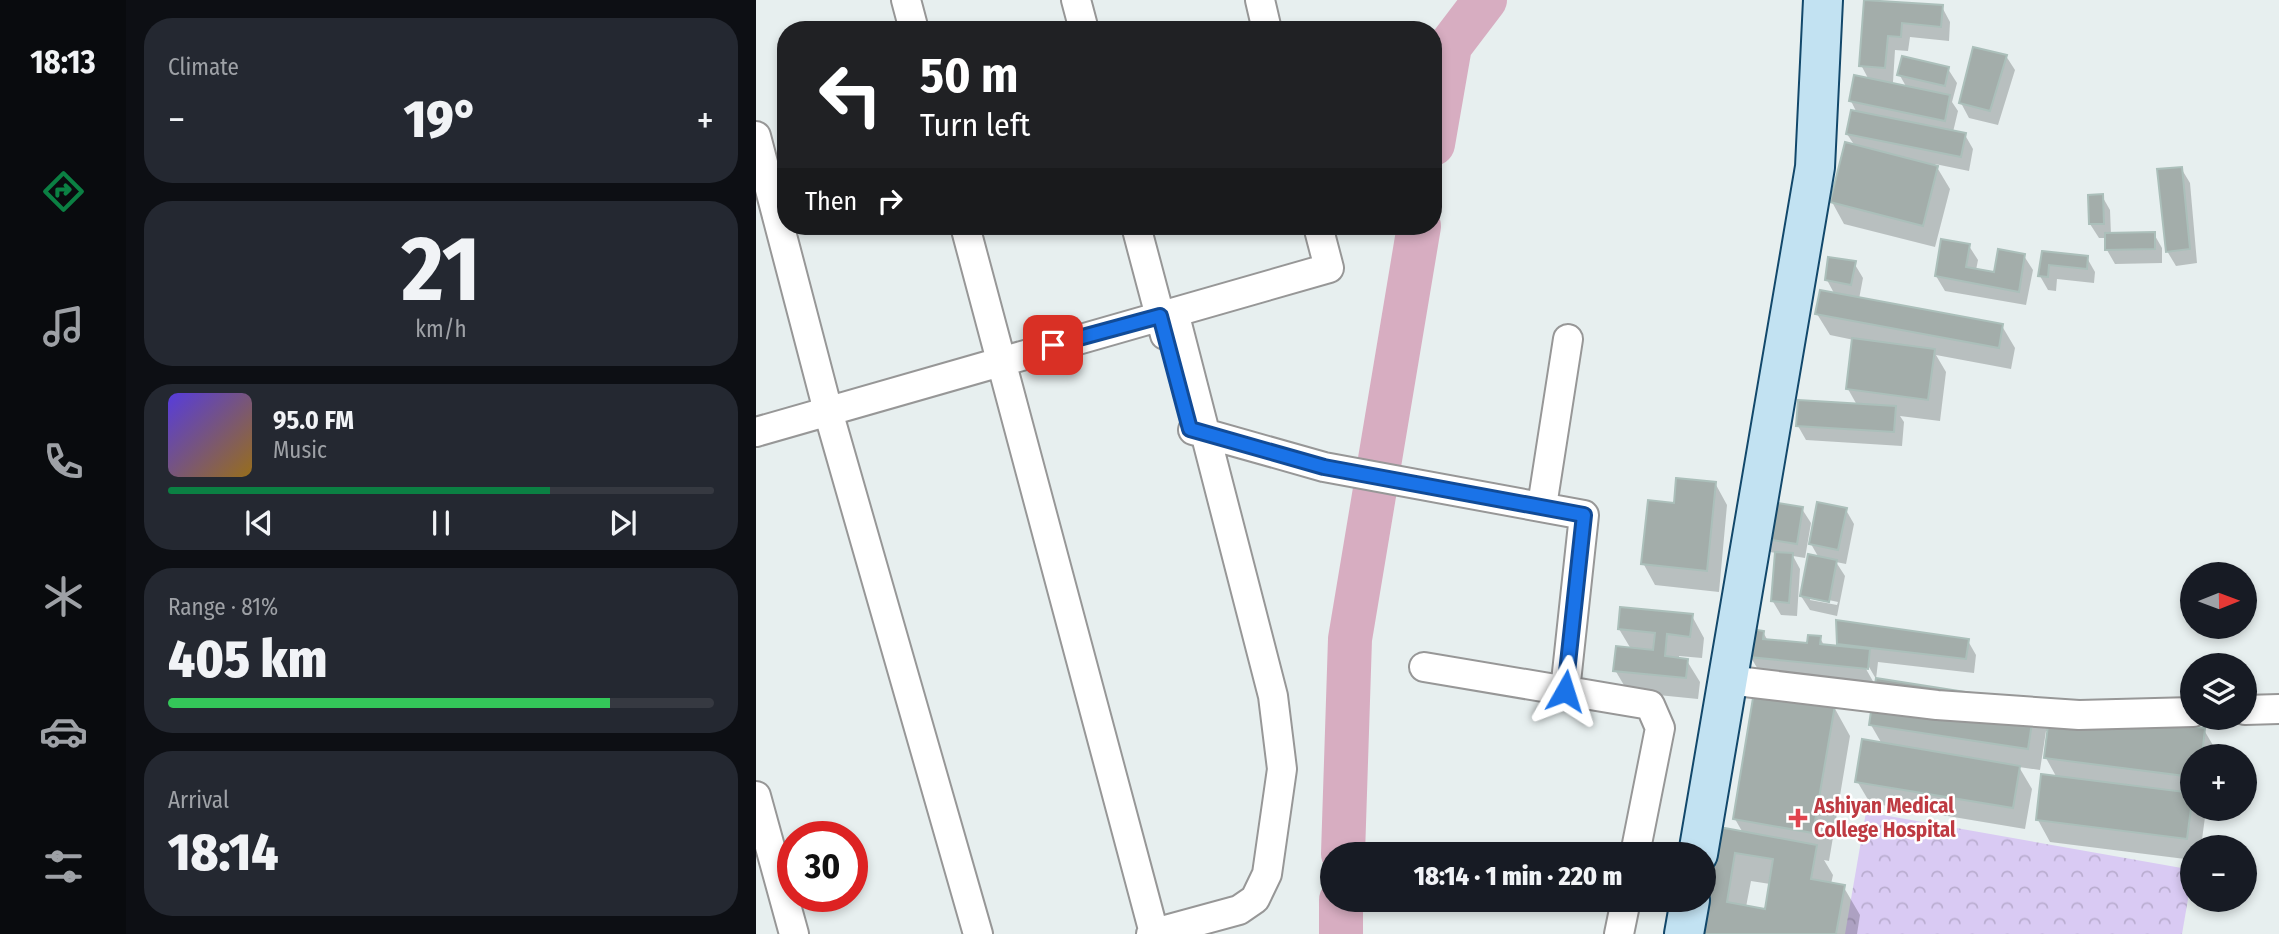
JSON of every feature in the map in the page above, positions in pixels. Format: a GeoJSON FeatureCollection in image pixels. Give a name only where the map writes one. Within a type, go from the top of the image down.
{"type":"FeatureCollection","features":[{"type":"Feature","properties":{"kind":"street"},"geometry":{"type":"LineString","coordinates":[[906,0],[912,21]]}},
{"type":"Feature","properties":{"kind":"street"},"geometry":{"type":"LineString","coordinates":[[1076,0],[1082,21]]}},
{"type":"Feature","properties":{"kind":"street"},"geometry":{"type":"LineString","coordinates":[[1260,0],[1265,21]]}},
{"type":"Feature","properties":{"kind":"street"},"geometry":{"type":"LineString","coordinates":[[1700,842],[1815,167],[1823,0]]}},
{"type":"Feature","properties":{"kind":"street"},"geometry":{"type":"LineString","coordinates":[[756,136],[777,216]]}},
{"type":"Feature","properties":{"kind":"street"},"geometry":{"type":"LineString","coordinates":[[782,235],[828,411],[978,934]]}},
{"type":"Feature","properties":{"kind":"street"},"geometry":{"type":"LineString","coordinates":[[966,235],[1152,934],[1239,910],[1255,899],[1267,874],[1282,769],[1273,696],[1168,316],[1139,235]]}},
{"type":"Feature","properties":{"kind":"street"},"geometry":{"type":"LineString","coordinates":[[756,432],[999,360],[1168,316],[1329,268],[1320,235]]}},
{"type":"Feature","properties":{"kind":"street"},"geometry":{"type":"LineString","coordinates":[[1168,316],[1190,429],[1264,711]]}},
{"type":"Feature","properties":{"kind":"street"},"geometry":{"type":"LineString","coordinates":[[1542,506],[1569,339]]}},
{"type":"Feature","properties":{"kind":"street"},"geometry":{"type":"LineString","coordinates":[[1190,429],[1324,467],[1584,515],[1565,691]]}},
{"type":"Feature","properties":{"kind":"street"},"geometry":{"type":"LineString","coordinates":[[1424,667],[1650,705],[1660,728],[1637,842]]}},
{"type":"Feature","properties":{"kind":"street"},"geometry":{"type":"LineString","coordinates":[[1728,680],[1937,705],[2079,715],[2180,712]]}},
{"type":"Feature","properties":{"kind":"street"},"geometry":{"type":"LineString","coordinates":[[2257,710],[2279,709]]}},
{"type":"Feature","properties":{"kind":"street"},"geometry":{"type":"LineString","coordinates":[[756,796],[794,934]]}},
{"type":"Feature","properties":{"kind":"street"},"geometry":{"type":"LineString","coordinates":[[1619,934],[1624,912]]}},
{"type":"Feature","properties":{"kind":"street"},"geometry":{"type":"LineString","coordinates":[[1684,934],[1688,912]]}},
{"type":"Feature","properties":{"kind":"green space"},"geometry":{"type":"Polygon","coordinates":[[[1866,812],[2180,868],[2180,912],[2186,912],[2182,934],[1845,934],[1866,812]]]}},
{"type":"Feature","properties":{"kind":"building"},"geometry":{"type":"Polygon","coordinates":[[[1864,0],[1943,5],[1941,27],[1902,23],[1901,37],[1888,36],[1885,68],[1859,66],[1864,0]]]}},
{"type":"Feature","properties":{"kind":"building"},"geometry":{"type":"Polygon","coordinates":[[[1973,47],[2007,55],[1990,111],[1959,103],[1973,47]]]}},
{"type":"Feature","properties":{"kind":"building"},"geometry":{"type":"Polygon","coordinates":[[[1902,56],[1949,67],[1945,86],[1897,75],[1902,56]]]}},
{"type":"Feature","properties":{"kind":"building"},"geometry":{"type":"Polygon","coordinates":[[[1854,75],[1950,95],[1945,121],[1849,101],[1854,75]]]}},
{"type":"Feature","properties":{"kind":"building"},"geometry":{"type":"Polygon","coordinates":[[[1851,110],[1966,133],[1961,157],[1846,134],[1851,110]]]}},
{"type":"Feature","properties":{"kind":"building"},"geometry":{"type":"Polygon","coordinates":[[[1845,142],[1938,166],[1923,226],[1830,202],[1845,142]]]}},
{"type":"Feature","properties":{"kind":"building"},"geometry":{"type":"Polygon","coordinates":[[[2182,167],[2190,249],[2166,252],[2157,169],[2182,167]]]}},
{"type":"Feature","properties":{"kind":"building"},"geometry":{"type":"Polygon","coordinates":[[[2103,194],[2104,224],[2089,224],[2088,195],[2103,194]]]}},
{"type":"Feature","properties":{"kind":"building"},"geometry":{"type":"Polygon","coordinates":[[[2155,232],[2155,249],[2105,250],[2105,233],[2155,232]]]}},
{"type":"Feature","properties":{"kind":"building"},"geometry":{"type":"Polygon","coordinates":[[[1941,239],[1970,244],[1966,267],[1994,272],[1998,249],[2025,254],[2019,292],[1935,276],[1941,239]]]}},
{"type":"Feature","properties":{"kind":"building"},"geometry":{"type":"Polygon","coordinates":[[[2042,251],[2088,256],[2087,269],[2049,265],[2048,277],[2038,276],[2042,251]]]}},
{"type":"Feature","properties":{"kind":"building"},"geometry":{"type":"Polygon","coordinates":[[[1828,257],[1856,261],[1851,285],[1825,280],[1828,257]]]}},
{"type":"Feature","properties":{"kind":"building"},"geometry":{"type":"Polygon","coordinates":[[[1820,290],[2003,324],[1999,348],[1815,314],[1820,290]]]}},
{"type":"Feature","properties":{"kind":"building"},"geometry":{"type":"Polygon","coordinates":[[[1852,338],[1935,349],[1928,400],[1846,389],[1852,338]]]}},
{"type":"Feature","properties":{"kind":"building"},"geometry":{"type":"Polygon","coordinates":[[[1798,400],[1896,406],[1894,432],[1796,426],[1798,400]]]}},
{"type":"Feature","properties":{"kind":"building"},"geometry":{"type":"Polygon","coordinates":[[[1676,478],[1716,482],[1707,571],[1641,564],[1648,500],[1674,503],[1676,478]]]}},
{"type":"Feature","properties":{"kind":"building"},"geometry":{"type":"Polygon","coordinates":[[[1765,501],[1803,507],[1797,544],[1759,538],[1765,501]]]}},
{"type":"Feature","properties":{"kind":"building"},"geometry":{"type":"Polygon","coordinates":[[[1817,502],[1847,508],[1838,550],[1809,544],[1817,502]]]}},
{"type":"Feature","properties":{"kind":"building"},"geometry":{"type":"Polygon","coordinates":[[[1775,552],[1793,553],[1789,603],[1771,601],[1775,552]]]}},
{"type":"Feature","properties":{"kind":"building"},"geometry":{"type":"Polygon","coordinates":[[[1808,554],[1837,560],[1829,602],[1800,596],[1808,554]]]}},
{"type":"Feature","properties":{"kind":"building"},"geometry":{"type":"Polygon","coordinates":[[[1620,607],[1693,614],[1690,637],[1667,634],[1665,656],[1688,659],[1686,678],[1613,671],[1616,646],[1653,650],[1655,633],[1618,629],[1620,607]]]}},
{"type":"Feature","properties":{"kind":"building"},"geometry":{"type":"Polygon","coordinates":[[[1836,620],[1969,639],[1966,659],[1837,644],[1836,620]]]}},
{"type":"Feature","properties":{"kind":"building"},"geometry":{"type":"Polygon","coordinates":[[[1751,629],[1764,631],[1763,639],[1807,643],[1808,635],[1821,636],[1820,644],[1870,649],[1868,669],[1749,657],[1751,629]]]}},
{"type":"Feature","properties":{"kind":"building"},"geometry":{"type":"Polygon","coordinates":[[[1876,678],[2035,703],[2028,749],[1869,725],[1876,678]]]}},
{"type":"Feature","properties":{"kind":"building"},"geometry":{"type":"Polygon","coordinates":[[[1754,692],[1835,705],[1813,833],[1733,819],[1754,692]]]}},
{"type":"Feature","properties":{"kind":"building"},"geometry":{"type":"Polygon","coordinates":[[[2050,709],[2180,725],[2180,730],[2205,730],[2203,744],[2180,744],[2180,775],[2044,758],[2050,709]]]}},
{"type":"Feature","properties":{"kind":"building"},"geometry":{"type":"Polygon","coordinates":[[[1862,739],[2020,766],[2013,808],[1855,782],[1862,739]]]}},
{"type":"Feature","properties":{"kind":"building"},"geometry":{"type":"Polygon","coordinates":[[[2041,774],[2180,791],[2180,821],[2189,821],[2188,835],[2180,835],[2180,838],[2036,820],[2041,774]]]}},
{"type":"Feature","properties":{"kind":"building"},"geometry":{"type":"Polygon","coordinates":[[[1714,826],[1817,845],[1811,879],[1845,885],[1836,934],[1696,934],[1700,912],[1716,912],[1716,842],[1711,842],[1714,826]],[[1735,853],[1727,902],[1765,909],[1773,859],[1735,853]]]}},
{"type":"Feature","properties":{"kind":"waterway"},"geometry":{"type":"LineString","coordinates":[[1442,92],[1450,46],[1485,0]]}},
{"type":"Feature","properties":{"kind":"waterway"},"geometry":{"type":"LineString","coordinates":[[1343,842],[1350,639],[1417,235]]}},
{"type":"Feature","properties":{"kind":"waterway"},"geometry":{"type":"LineString","coordinates":[[1341,912],[1341,934]]}},
{"type":"Feature","properties":{"kind":"place","name":"Ashiyan Medical College Hospital"},"geometry":{"type":"Point","coordinates":[1798,818]}},
{"type":"Feature","properties":{"kind":"route"},"geometry":{"type":"LineString","coordinates":[[1053,345],[1160,316],[1190,429],[1324,467],[1584,515],[1565,691]]}}]}
